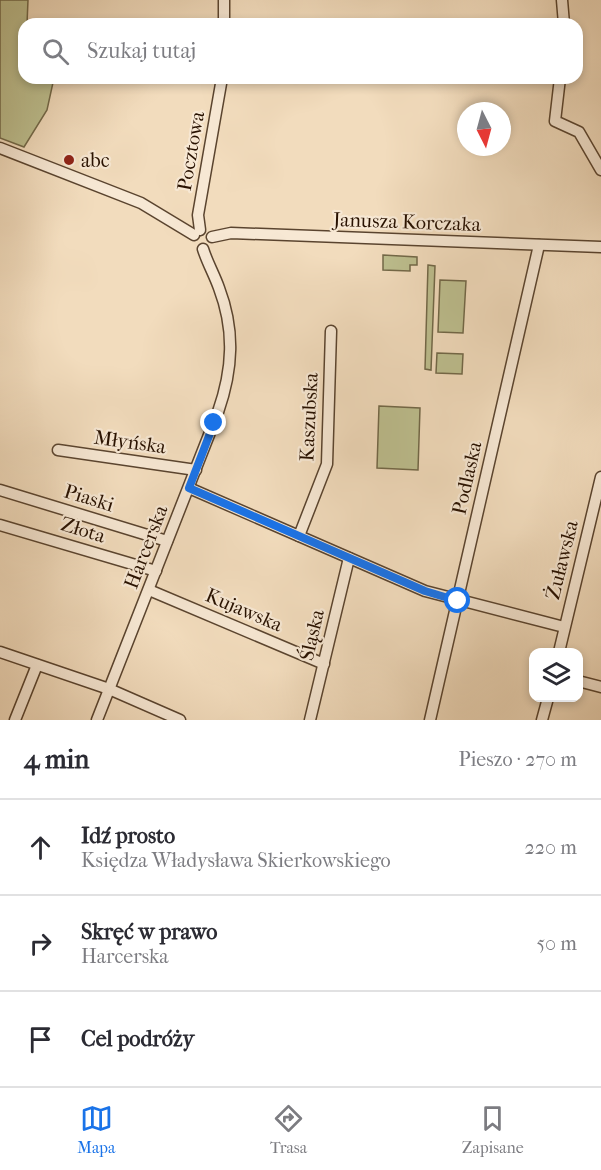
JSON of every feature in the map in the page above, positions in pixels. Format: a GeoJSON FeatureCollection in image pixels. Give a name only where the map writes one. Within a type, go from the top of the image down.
{"type":"FeatureCollection","features":[{"type":"Feature","properties":{"kind":"street"},"geometry":{"type":"LineString","coordinates":[[224,0],[224,18]]}},
{"type":"Feature","properties":{"kind":"street"},"geometry":{"type":"LineString","coordinates":[[562,0],[564,18]]}},
{"type":"Feature","properties":{"kind":"street","name":"Pocztowa"},"geometry":{"type":"LineString","coordinates":[[197,232],[221,84]]}},
{"type":"Feature","properties":{"kind":"street"},"geometry":{"type":"LineString","coordinates":[[559,84],[555,122],[579,132],[601,170]]}},
{"type":"Feature","properties":{"kind":"street"},"geometry":{"type":"LineString","coordinates":[[0,148],[141,203],[173,222],[197,232],[208,232],[212,237],[210,245],[203,249],[194,245],[197,232]]}},
{"type":"Feature","properties":{"kind":"street"},"geometry":{"type":"LineString","coordinates":[[173,222],[188,221],[198,215]]}},
{"type":"Feature","properties":{"kind":"street","name":"Janusza Korczaka"},"geometry":{"type":"LineString","coordinates":[[212,237],[231,233],[601,247]]}},
{"type":"Feature","properties":{"kind":"street","name":"Podlaska"},"geometry":{"type":"LineString","coordinates":[[430,720],[539,245]]}},
{"type":"Feature","properties":{"kind":"street","name":"Harcerska"},"geometry":{"type":"LineString","coordinates":[[98,720],[196,470],[224,394],[230,370],[231,340],[223,299],[203,249]]}},
{"type":"Feature","properties":{"kind":"street","name":"Kaszubska"},"geometry":{"type":"LineString","coordinates":[[299,536],[327,464],[331,331]]}},
{"type":"Feature","properties":{"kind":"street","name":"Młyńska"},"geometry":{"type":"LineString","coordinates":[[58,450],[196,470]]}},
{"type":"Feature","properties":{"kind":"street","name":"Żuławska"},"geometry":{"type":"LineString","coordinates":[[560,648],[601,477]]}},
{"type":"Feature","properties":{"kind":"street"},"geometry":{"type":"LineString","coordinates":[[189,488],[425,591],[564,627]]}},
{"type":"Feature","properties":{"kind":"street","name":"Piaski"},"geometry":{"type":"LineString","coordinates":[[0,490],[167,541]]}},
{"type":"Feature","properties":{"kind":"street","name":"Złota"},"geometry":{"type":"LineString","coordinates":[[0,525],[156,571]]}},
{"type":"Feature","properties":{"kind":"street","name":"Śląska"},"geometry":{"type":"LineString","coordinates":[[310,720],[349,558]]}},
{"type":"Feature","properties":{"kind":"street","name":"Kujawska"},"geometry":{"type":"LineString","coordinates":[[149,590],[324,664]]}},
{"type":"Feature","properties":{"kind":"street"},"geometry":{"type":"LineString","coordinates":[[0,652],[109,689],[180,720]]}},
{"type":"Feature","properties":{"kind":"street"},"geometry":{"type":"LineString","coordinates":[[15,720],[37,665]]}},
{"type":"Feature","properties":{"kind":"street"},"geometry":{"type":"LineString","coordinates":[[583,682],[601,687]]}},
{"type":"Feature","properties":{"kind":"street"},"geometry":{"type":"LineString","coordinates":[[542,720],[547,702]]}},
{"type":"Feature","properties":{"kind":"green space"},"geometry":{"type":"Polygon","coordinates":[[[0,0],[28,0],[27,18],[18,18],[18,84],[53,84],[47,110],[24,147],[0,138],[0,0]]]}},
{"type":"Feature","properties":{"kind":"green space"},"geometry":{"type":"Polygon","coordinates":[[[383,255],[417,257],[417,265],[410,265],[410,271],[383,270],[383,255]]]}},
{"type":"Feature","properties":{"kind":"green space"},"geometry":{"type":"Polygon","coordinates":[[[428,265],[435,266],[431,370],[425,369],[428,265]]]}},
{"type":"Feature","properties":{"kind":"green space"},"geometry":{"type":"Polygon","coordinates":[[[440,280],[466,281],[463,333],[438,332],[440,280]]]}},
{"type":"Feature","properties":{"kind":"green space"},"geometry":{"type":"Polygon","coordinates":[[[437,353],[463,354],[462,374],[436,373],[437,353]]]}},
{"type":"Feature","properties":{"kind":"green space"},"geometry":{"type":"Polygon","coordinates":[[[379,406],[420,408],[418,470],[377,468],[379,406]]]}},
{"type":"Feature","properties":{"kind":"place","name":"abc"},"geometry":{"type":"Point","coordinates":[69,160]}},
{"type":"Feature","properties":{"kind":"route"},"geometry":{"type":"LineString","coordinates":[[214,423],[189,488],[425,591],[458,601]]}}]}
